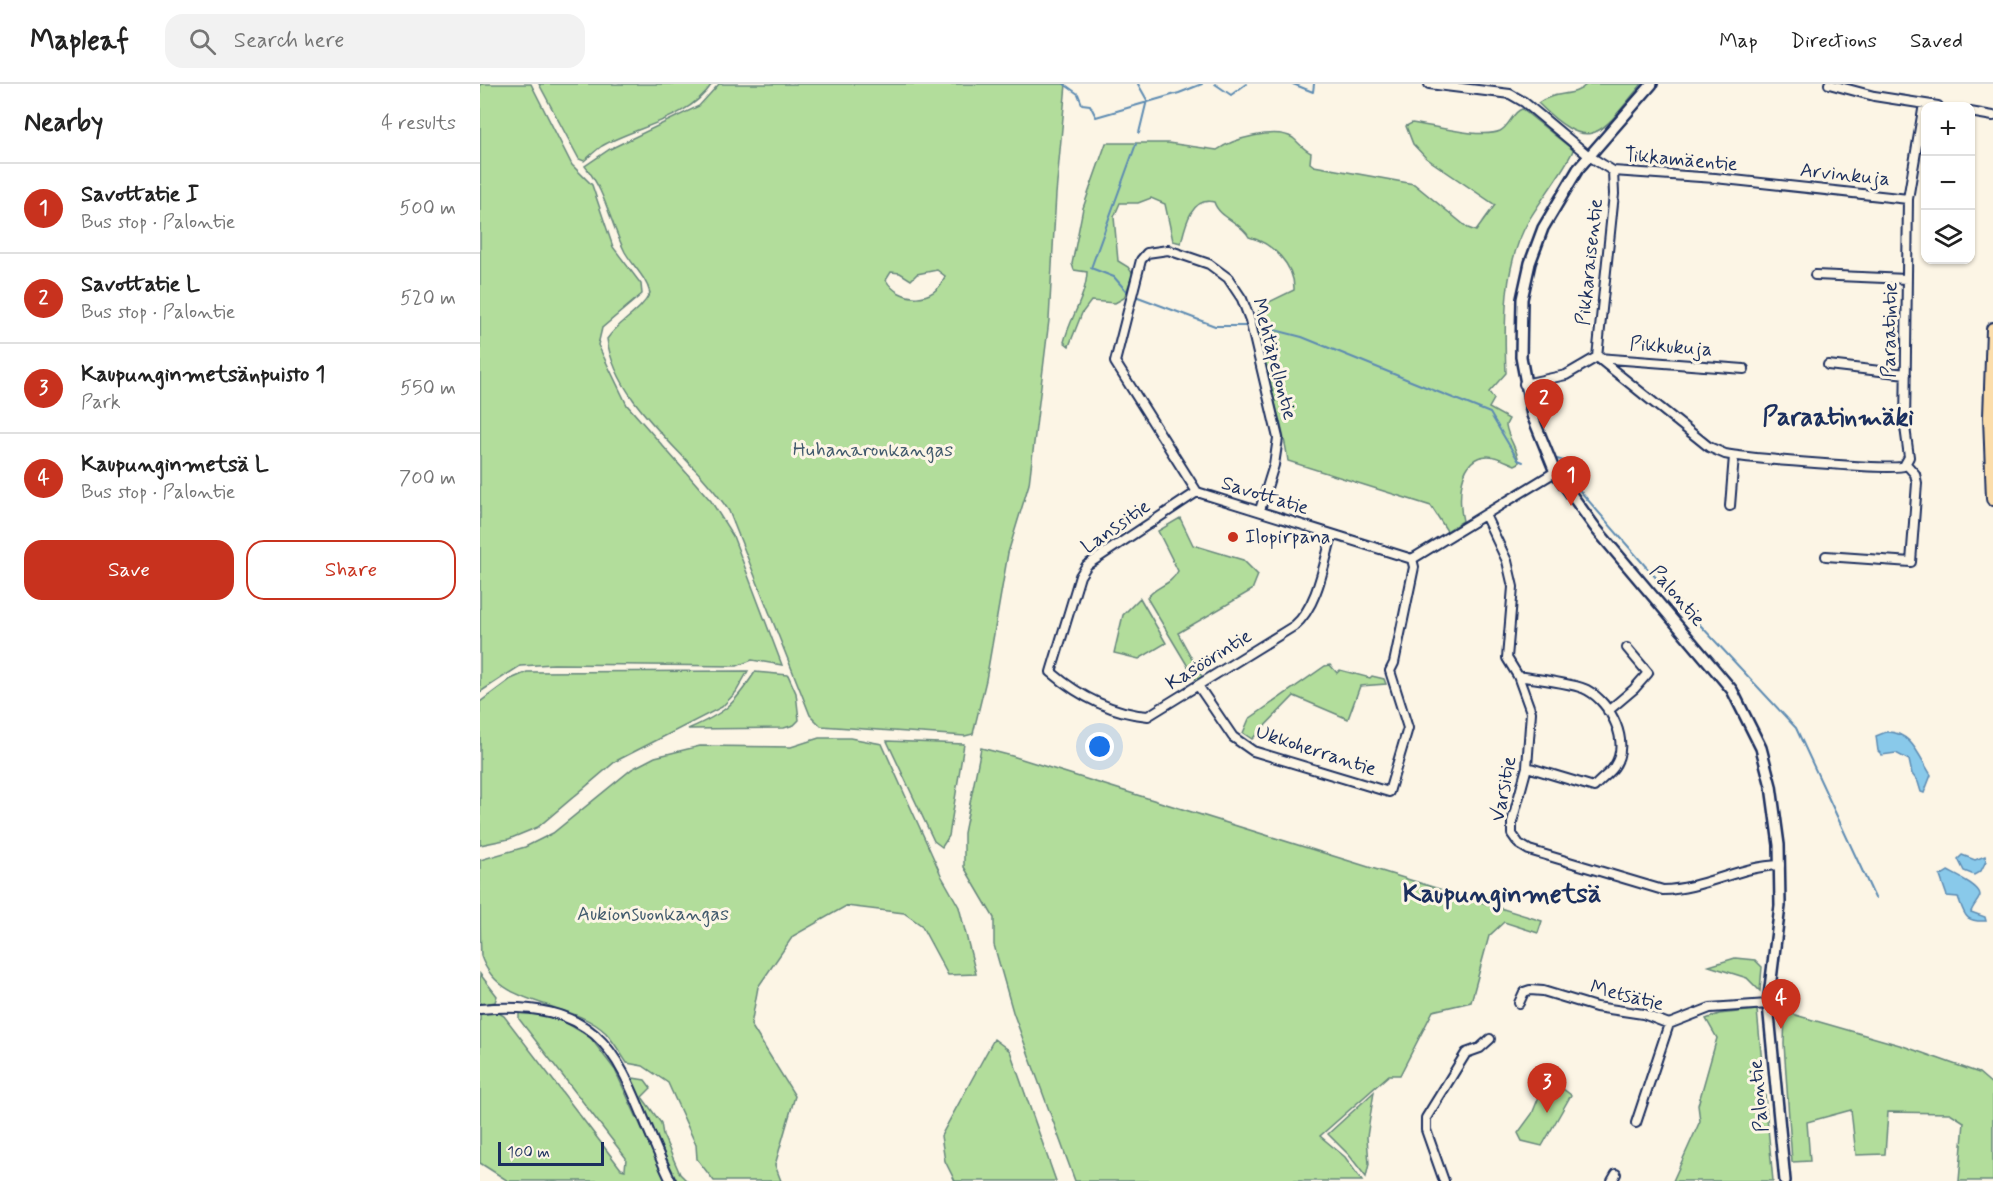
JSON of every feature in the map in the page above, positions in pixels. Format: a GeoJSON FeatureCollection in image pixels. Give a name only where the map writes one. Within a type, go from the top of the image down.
{"type":"FeatureCollection","features":[{"type":"Feature","properties":{"kind":"highway"},"geometry":{"type":"LineString","coordinates":[[1993,329],[1990,417],[1993,499]]}},
{"type":"Feature","properties":{"kind":"street","name":"Tikkamäentie"},"geometry":{"type":"LineString","coordinates":[[1429,84],[1466,86],[1502,92],[1517,98],[1589,156],[1613,171],[1778,185]]}},
{"type":"Feature","properties":{"kind":"street","name":"Palontie"},"geometry":{"type":"LineString","coordinates":[[1652,84],[1589,156],[1554,207],[1530,263],[1521,318],[1524,384],[1535,424],[1555,472],[1597,530],[1732,690],[1748,719],[1766,766],[1778,826],[1780,865],[1780,906],[1768,1004],[1785,1181]]}},
{"type":"Feature","properties":{"kind":"street"},"geometry":{"type":"LineString","coordinates":[[1829,84],[1874,96],[1921,104]]}},
{"type":"Feature","properties":{"kind":"street"},"geometry":{"type":"LineString","coordinates":[[1975,113],[1993,116]]}},
{"type":"Feature","properties":{"kind":"street","name":"Paraatintie"},"geometry":{"type":"LineString","coordinates":[[1906,464],[1909,457],[1905,427],[1908,198],[1921,122]]}},
{"type":"Feature","properties":{"kind":"street","name":"Pikkaraisentie"},"geometry":{"type":"LineString","coordinates":[[1597,357],[1614,194],[1613,171]]}},
{"type":"Feature","properties":{"kind":"street","name":"Arvinkuja"},"geometry":{"type":"LineString","coordinates":[[1778,185],[1908,198]]}},
{"type":"Feature","properties":{"kind":"street","name":"Mehtäpellontie"},"geometry":{"type":"LineString","coordinates":[[1141,260],[1148,253],[1168,250],[1209,264],[1228,278],[1242,299],[1250,320],[1278,438],[1274,465],[1260,510]]}},
{"type":"Feature","properties":{"kind":"street","name":"Savottatie"},"geometry":{"type":"LineString","coordinates":[[1141,260],[1115,362],[1197,492],[1412,559]]}},
{"type":"Feature","properties":{"kind":"street"},"geometry":{"type":"LineString","coordinates":[[1815,275],[1907,279]]}},
{"type":"Feature","properties":{"kind":"street"},"geometry":{"type":"LineString","coordinates":[[1524,384],[1566,375],[1597,357],[1709,447],[1734,456],[1893,468],[1906,464],[1915,474],[1917,483],[1911,561],[1826,556]]}},
{"type":"Feature","properties":{"kind":"street","name":"Pikkukuja"},"geometry":{"type":"LineString","coordinates":[[1597,357],[1744,369]]}},
{"type":"Feature","properties":{"kind":"street"},"geometry":{"type":"LineString","coordinates":[[1828,365],[1906,374]]}},
{"type":"Feature","properties":{"kind":"street"},"geometry":{"type":"LineString","coordinates":[[1730,506],[1734,456]]}},
{"type":"Feature","properties":{"kind":"street"},"geometry":{"type":"LineString","coordinates":[[1412,559],[1555,472]]}},
{"type":"Feature","properties":{"kind":"street","name":"Lanssitie"},"geometry":{"type":"LineString","coordinates":[[1051,672],[1080,576],[1087,565],[1197,492]]}},
{"type":"Feature","properties":{"kind":"street","name":"Varsitie"},"geometry":{"type":"LineString","coordinates":[[1485,515],[1507,561],[1513,587],[1506,658],[1518,676],[1531,712],[1527,767],[1512,822],[1512,834],[1519,844],[1529,850],[1663,890],[1683,890],[1746,871],[1780,865]]}},
{"type":"Feature","properties":{"kind":"street","name":"Kasöörintie"},"geometry":{"type":"LineString","coordinates":[[1051,672],[1090,701],[1137,715],[1149,716],[1199,687],[1301,620],[1314,594],[1332,535]]}},
{"type":"Feature","properties":{"kind":"street","name":"Ukkoherrantie"},"geometry":{"type":"LineString","coordinates":[[1199,687],[1233,737],[1253,751],[1389,792],[1408,728],[1390,671],[1394,663],[1414,567],[1412,559]]}},
{"type":"Feature","properties":{"kind":"street"},"geometry":{"type":"LineString","coordinates":[[1608,711],[1634,689],[1648,673],[1627,648]]}},
{"type":"Feature","properties":{"kind":"street"},"geometry":{"type":"LineString","coordinates":[[1518,676],[1587,690],[1608,711],[1616,723],[1621,747],[1615,765],[1594,787],[1527,767]]}},
{"type":"Feature","properties":{"kind":"street","name":"Metsätie"},"geometry":{"type":"LineString","coordinates":[[1519,1003],[1524,992],[1536,989],[1596,1007],[1642,1014],[1669,1024],[1710,1008],[1768,1004]]}},
{"type":"Feature","properties":{"kind":"street"},"geometry":{"type":"LineString","coordinates":[[480,1009],[514,1007],[539,1009],[573,1019],[600,1037],[632,1093],[671,1181]]}},
{"type":"Feature","properties":{"kind":"street"},"geometry":{"type":"LineString","coordinates":[[1636,1123],[1669,1024]]}},
{"type":"Feature","properties":{"kind":"street"},"geometry":{"type":"LineString","coordinates":[[1444,1181],[1426,1130],[1426,1118],[1466,1053],[1480,1048],[1490,1039]]}},
{"type":"Feature","properties":{"kind":"green space"},"geometry":{"type":"Polygon","coordinates":[[[480,84],[531,84],[572,165],[592,185],[613,247],[641,284],[642,294],[602,328],[598,345],[627,405],[711,501],[733,536],[782,665],[752,660],[737,666],[554,664],[520,666],[480,692],[480,84]]]}},
{"type":"Feature","properties":{"kind":"green space"},"geometry":{"type":"Polygon","coordinates":[[[539,84],[712,84],[690,106],[602,146],[584,161],[579,159],[539,84]]]}},
{"type":"Feature","properties":{"kind":"green space","name":"Huhanaronkangas"},"geometry":{"type":"Polygon","coordinates":[[[719,84],[1066,84],[1056,194],[1049,320],[1029,484],[1008,553],[986,680],[973,734],[965,736],[821,726],[810,715],[729,511],[696,470],[640,409],[613,364],[607,339],[641,306],[650,293],[625,252],[598,186],[585,166],[610,149],[699,106],[719,84]],[[937,270],[917,274],[911,280],[900,273],[891,272],[886,280],[899,293],[917,297],[934,292],[945,276],[937,270]]]}},
{"type":"Feature","properties":{"kind":"green space"},"geometry":{"type":"Polygon","coordinates":[[[1587,84],[1642,84],[1616,115],[1595,132],[1584,134],[1572,130],[1538,103],[1551,97],[1576,91],[1587,84]]]}},
{"type":"Feature","properties":{"kind":"green space"},"geometry":{"type":"Polygon","coordinates":[[[1522,109],[1573,150],[1520,237],[1514,255],[1507,294],[1506,373],[1489,392],[1494,399],[1489,408],[1509,419],[1506,425],[1507,430],[1519,463],[1515,465],[1488,456],[1478,458],[1471,463],[1462,481],[1463,521],[1447,531],[1431,506],[1288,461],[1282,429],[1257,336],[1260,331],[1256,317],[1261,306],[1294,290],[1291,272],[1274,250],[1249,237],[1241,227],[1220,212],[1214,202],[1206,201],[1200,204],[1190,214],[1181,243],[1173,241],[1165,204],[1151,198],[1138,203],[1120,203],[1114,217],[1118,261],[1128,267],[1133,274],[1124,298],[1115,303],[1091,301],[1082,313],[1069,346],[1064,342],[1086,281],[1087,272],[1074,270],[1072,264],[1083,208],[1106,143],[1168,143],[1217,150],[1243,138],[1265,134],[1285,135],[1293,138],[1311,153],[1310,163],[1314,166],[1414,184],[1468,228],[1476,231],[1495,205],[1426,158],[1413,144],[1406,126],[1412,123],[1470,133],[1492,133],[1503,129],[1522,109]]]}},
{"type":"Feature","properties":{"kind":"green space"},"geometry":{"type":"Polygon","coordinates":[[[1180,518],[1193,545],[1243,560],[1258,575],[1252,590],[1178,633],[1202,677],[1196,680],[1147,598],[1171,580],[1178,571],[1158,531],[1180,518]]]}},
{"type":"Feature","properties":{"kind":"green space"},"geometry":{"type":"Polygon","coordinates":[[[1140,598],[1166,643],[1139,659],[1114,653],[1123,615],[1140,598]]]}},
{"type":"Feature","properties":{"kind":"green space"},"geometry":{"type":"Polygon","coordinates":[[[1330,665],[1337,673],[1340,670],[1370,678],[1372,676],[1384,679],[1386,684],[1360,686],[1348,719],[1294,696],[1252,739],[1243,733],[1249,719],[1325,666],[1330,665]]]}},
{"type":"Feature","properties":{"kind":"green space"},"geometry":{"type":"Polygon","coordinates":[[[748,671],[736,692],[722,707],[616,761],[538,827],[509,839],[480,845],[480,702],[511,679],[527,672],[748,671]]]}},
{"type":"Feature","properties":{"kind":"green space"},"geometry":{"type":"Polygon","coordinates":[[[755,672],[788,675],[796,693],[799,720],[794,725],[784,728],[688,729],[720,713],[734,701],[755,672]]]}},
{"type":"Feature","properties":{"kind":"green space","name":"Aukionsuonkangas"},"geometry":{"type":"Polygon","coordinates":[[[819,738],[850,738],[882,744],[942,877],[959,907],[976,974],[948,975],[921,925],[904,913],[846,906],[793,936],[758,987],[751,1025],[795,1096],[775,1165],[781,1181],[714,1181],[697,1159],[696,1145],[668,1083],[643,1066],[627,1063],[606,1033],[591,1022],[519,995],[503,986],[490,973],[481,956],[480,860],[525,847],[553,833],[632,769],[655,757],[700,746],[791,747],[819,738]]]}},
{"type":"Feature","properties":{"kind":"green space"},"geometry":{"type":"Polygon","coordinates":[[[887,741],[964,744],[949,836],[942,847],[934,841],[887,741]]]}},
{"type":"Feature","properties":{"kind":"green space"},"geometry":{"type":"Polygon","coordinates":[[[981,748],[1542,921],[1538,933],[1504,922],[1489,936],[1471,1002],[1433,1011],[1400,1075],[1389,1075],[1320,1136],[1345,1157],[1362,1181],[1075,1181],[1013,1012],[994,945],[994,918],[964,867],[964,833],[981,748]]]}},
{"type":"Feature","properties":{"kind":"green space"},"geometry":{"type":"Polygon","coordinates":[[[1735,958],[1755,960],[1762,967],[1760,991],[1747,978],[1709,966],[1735,958]]]}},
{"type":"Feature","properties":{"kind":"green space"},"geometry":{"type":"Polygon","coordinates":[[[480,974],[497,996],[495,1002],[480,1005],[480,974]]]}},
{"type":"Feature","properties":{"kind":"green space"},"geometry":{"type":"Polygon","coordinates":[[[1757,1010],[1773,1181],[1673,1181],[1700,1121],[1698,1105],[1717,1038],[1706,1019],[1719,1014],[1757,1010]]]}},
{"type":"Feature","properties":{"kind":"green space"},"geometry":{"type":"Polygon","coordinates":[[[497,1012],[504,1016],[621,1169],[625,1170],[626,1158],[519,1019],[519,1013],[534,1012],[563,1021],[590,1037],[615,1070],[666,1181],[508,1181],[480,1163],[480,1013],[497,1012]]]}},
{"type":"Feature","properties":{"kind":"green space"},"geometry":{"type":"Polygon","coordinates":[[[1785,1012],[1903,1046],[1979,1073],[1993,1085],[1993,1181],[1959,1181],[1964,1122],[1950,1113],[1888,1112],[1885,1154],[1856,1155],[1851,1110],[1807,1122],[1810,1161],[1792,1162],[1784,1044],[1785,1012]]]}},
{"type":"Feature","properties":{"kind":"green space"},"geometry":{"type":"Polygon","coordinates":[[[994,1039],[1010,1051],[1056,1181],[955,1181],[945,1161],[941,1136],[994,1039]]]}},
{"type":"Feature","properties":{"kind":"green space"},"geometry":{"type":"Polygon","coordinates":[[[1547,1077],[1571,1095],[1542,1146],[1522,1141],[1518,1133],[1532,1114],[1547,1077]]]}},
{"type":"Feature","properties":{"kind":"green space"},"geometry":{"type":"Polygon","coordinates":[[[633,1078],[645,1080],[651,1088],[642,1097],[661,1123],[663,1135],[680,1174],[687,1181],[677,1181],[631,1082],[633,1078]]]}},
{"type":"Feature","properties":{"kind":"green space"},"geometry":{"type":"Polygon","coordinates":[[[1374,1092],[1367,1137],[1369,1164],[1366,1177],[1349,1155],[1328,1134],[1374,1092]]]}},
{"type":"Feature","properties":{"kind":"water"},"geometry":{"type":"Polygon","coordinates":[[[1886,732],[1902,736],[1914,746],[1931,775],[1924,793],[1921,792],[1912,774],[1909,760],[1896,753],[1882,755],[1878,751],[1876,736],[1886,732]]]}},
{"type":"Feature","properties":{"kind":"water"},"geometry":{"type":"Polygon","coordinates":[[[1962,855],[1975,860],[1985,856],[1986,861],[1981,871],[1974,875],[1964,871],[1958,859],[1962,855]]]}},
{"type":"Feature","properties":{"kind":"water"},"geometry":{"type":"Polygon","coordinates":[[[1948,871],[1976,888],[1980,897],[1971,912],[1985,917],[1986,921],[1969,919],[1958,897],[1947,896],[1940,876],[1948,871]]]}},
{"type":"Feature","properties":{"kind":"waterway"},"geometry":{"type":"LineString","coordinates":[[1064,84],[1078,94],[1082,104],[1090,105],[1096,117],[1202,84]]}},
{"type":"Feature","properties":{"kind":"waterway"},"geometry":{"type":"LineString","coordinates":[[1138,84],[1147,100],[1139,133]]}},
{"type":"Feature","properties":{"kind":"waterway"},"geometry":{"type":"LineString","coordinates":[[1215,84],[1231,95],[1246,84]]}},
{"type":"Feature","properties":{"kind":"waterway"},"geometry":{"type":"LineString","coordinates":[[1293,84],[1313,92],[1314,84]]}},
{"type":"Feature","properties":{"kind":"waterway"},"geometry":{"type":"LineString","coordinates":[[1128,293],[1114,277],[1091,268],[1136,144]]}},
{"type":"Feature","properties":{"kind":"waterway"},"geometry":{"type":"LineString","coordinates":[[1138,297],[1215,326],[1247,326]]}},
{"type":"Feature","properties":{"kind":"waterway"},"geometry":{"type":"LineString","coordinates":[[1259,326],[1302,337],[1490,413],[1518,460],[1523,462]]}},
{"type":"Feature","properties":{"kind":"waterway"},"geometry":{"type":"LineString","coordinates":[[1557,459],[1564,461],[1574,484],[1647,568],[1796,728],[1875,898]]}},
{"type":"Feature","properties":{"kind":"place","name":"Savottatie L"},"geometry":{"type":"Point","coordinates":[1544,429]}},
{"type":"Feature","properties":{"kind":"place","name":"Savottatie I"},"geometry":{"type":"Point","coordinates":[1571,506]}},
{"type":"Feature","properties":{"kind":"place","name":"Ilopirpana"},"geometry":{"type":"Point","coordinates":[1233,537]}},
{"type":"Feature","properties":{"kind":"place","name":"Kaupunginmetsä L"},"geometry":{"type":"Point","coordinates":[1781,1029]}},
{"type":"Feature","properties":{"kind":"place","name":"Kaupunginmetsänpuisto 1"},"geometry":{"type":"Point","coordinates":[1547,1113]}},
{"type":"Feature","properties":{"kind":"district","name":"Paraatinmäki"},"geometry":{"type":"Point","coordinates":[1838,418]}},
{"type":"Feature","properties":{"kind":"district","name":"Kaupunginmetsä"},"geometry":{"type":"Point","coordinates":[1502,895]}}]}
